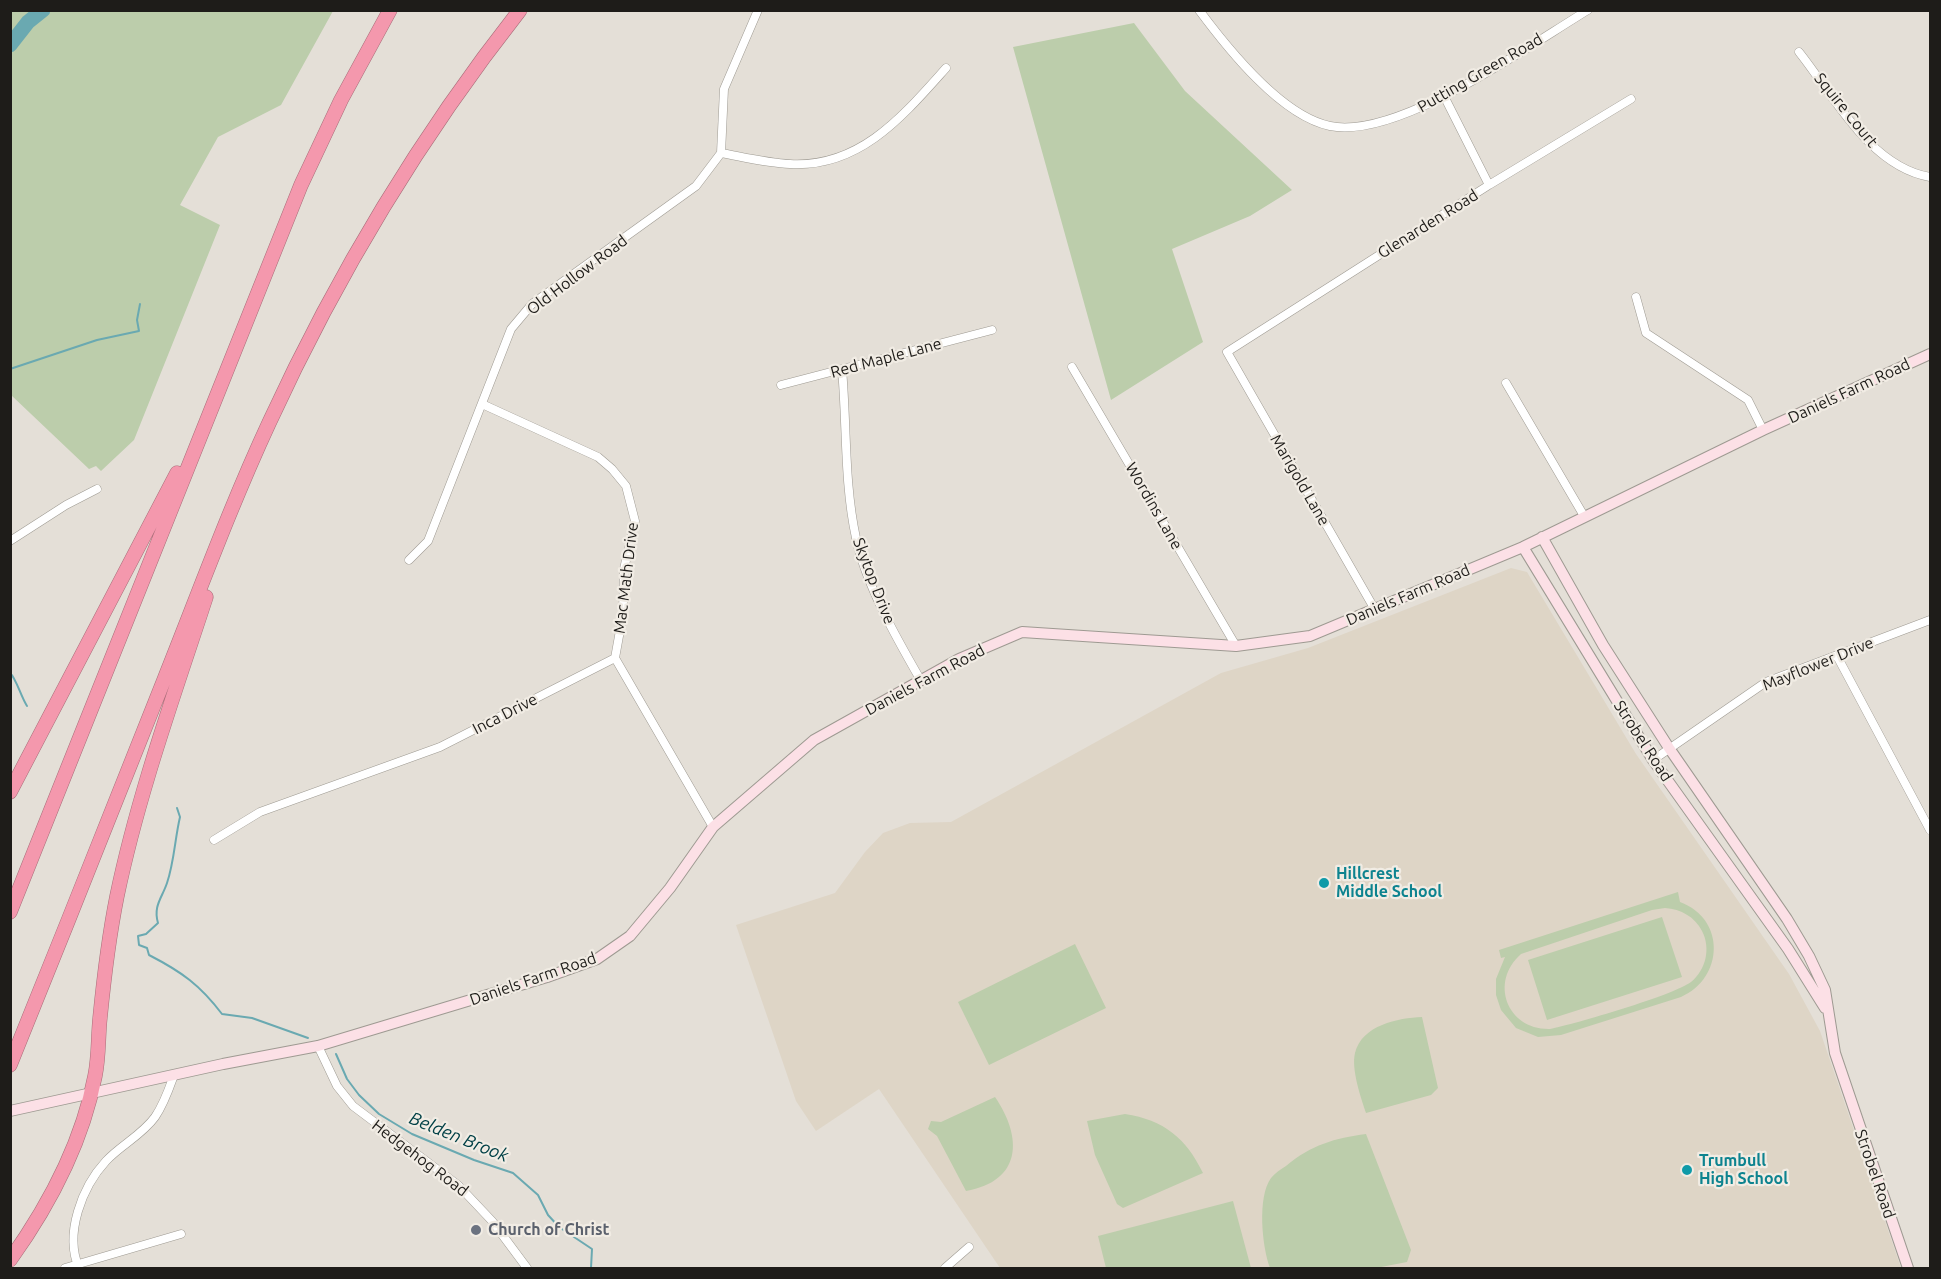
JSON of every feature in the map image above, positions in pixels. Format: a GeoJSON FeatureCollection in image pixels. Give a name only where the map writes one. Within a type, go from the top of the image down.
{"type":"FeatureCollection","features":[{"type":"Feature","properties":{"kind":"highway"},"geometry":{"type":"LineString","coordinates":[[10,912],[230,360],[316,152],[355,72],[390,10]]}},
{"type":"Feature","properties":{"kind":"highway"},"geometry":{"type":"LineString","coordinates":[[10,1065],[244,481],[292,376],[357,253],[442,118],[520,10]]}},
{"type":"Feature","properties":{"kind":"highway"},"geometry":{"type":"LineString","coordinates":[[10,792],[149,530],[230,360]]}},
{"type":"Feature","properties":{"kind":"highway"},"geometry":{"type":"LineString","coordinates":[[10,1260],[58,1183],[91,1093],[96,1069],[111,932],[128,847],[244,481]]}},
{"type":"Feature","properties":{"kind":"main road","name":"Daniels Farm Road"},"geometry":{"type":"LineString","coordinates":[[14,1110],[318,1046],[547,978],[597,959],[630,936],[670,888],[713,826],[814,740],[959,658],[1022,632],[1236,646],[1310,636],[1523,547],[1763,430],[1930,354]]}},
{"type":"Feature","properties":{"kind":"main road","name":"Strobel Road"},"geometry":{"type":"LineString","coordinates":[[1542,537],[1603,645],[1787,919],[1825,990],[1826,1009],[1839,1065],[1908,1269]]}},
{"type":"Feature","properties":{"kind":"main road","name":"Strobel Road"},"geometry":{"type":"LineString","coordinates":[[1523,547],[1653,760],[1773,929],[1826,1009]]}},
{"type":"Feature","properties":{"kind":"main road"},"geometry":{"type":"LineString","coordinates":[[1773,929],[1787,919]]}},
{"type":"Feature","properties":{"kind":"street"},"geometry":{"type":"LineString","coordinates":[[758,10],[724,89],[721,153],[789,165],[819,163],[847,156],[885,132],[946,68]]}},
{"type":"Feature","properties":{"kind":"street","name":"Putting Green Road"},"geometry":{"type":"LineString","coordinates":[[1199,10],[1248,73],[1303,115],[1328,126],[1353,129],[1377,124],[1429,105],[1588,10]]}},
{"type":"Feature","properties":{"kind":"street","name":"Squire Court"},"geometry":{"type":"LineString","coordinates":[[1799,52],[1866,139],[1888,159],[1917,175],[1930,177]]}},
{"type":"Feature","properties":{"kind":"street"},"geometry":{"type":"LineString","coordinates":[[1444,96],[1489,185]]}},
{"type":"Feature","properties":{"kind":"street","name":"Glenarden Road"},"geometry":{"type":"LineString","coordinates":[[1227,352],[1489,185],[1631,99]]}},
{"type":"Feature","properties":{"kind":"street","name":"Old Hollow Road"},"geometry":{"type":"LineString","coordinates":[[409,560],[428,541],[511,329],[532,304],[696,186],[721,153]]}},
{"type":"Feature","properties":{"kind":"street"},"geometry":{"type":"LineString","coordinates":[[1636,297],[1646,333],[1748,400],[1763,430]]}},
{"type":"Feature","properties":{"kind":"street","name":"Red Maple Lane"},"geometry":{"type":"LineString","coordinates":[[781,385],[992,330]]}},
{"type":"Feature","properties":{"kind":"street","name":"Marigold Lane"},"geometry":{"type":"LineString","coordinates":[[1227,352],[1374,608]]}},
{"type":"Feature","properties":{"kind":"street","name":"Wordins Lane"},"geometry":{"type":"LineString","coordinates":[[1072,367],[1236,646]]}},
{"type":"Feature","properties":{"kind":"street","name":"Skytop Drive"},"geometry":{"type":"LineString","coordinates":[[842,369],[849,488],[856,540],[898,641],[920,679]]}},
{"type":"Feature","properties":{"kind":"street"},"geometry":{"type":"LineString","coordinates":[[1506,384],[1584,516]]}},
{"type":"Feature","properties":{"kind":"street","name":"Mac Math Drive"},"geometry":{"type":"LineString","coordinates":[[482,404],[598,457],[626,486],[635,521],[624,569],[623,614],[615,658]]}},
{"type":"Feature","properties":{"kind":"street"},"geometry":{"type":"LineString","coordinates":[[10,541],[66,505],[97,489]]}},
{"type":"Feature","properties":{"kind":"street","name":"Mayflower Drive"},"geometry":{"type":"LineString","coordinates":[[1653,760],[1766,682],[1930,620]]}},
{"type":"Feature","properties":{"kind":"street"},"geometry":{"type":"LineString","coordinates":[[1838,656],[1930,830]]}},
{"type":"Feature","properties":{"kind":"street"},"geometry":{"type":"LineString","coordinates":[[615,658],[713,826]]}},
{"type":"Feature","properties":{"kind":"street","name":"Inca Drive"},"geometry":{"type":"LineString","coordinates":[[214,840],[260,812],[440,747],[615,658]]}},
{"type":"Feature","properties":{"kind":"street","name":"Hedgehog Road"},"geometry":{"type":"LineString","coordinates":[[318,1046],[337,1086],[353,1106],[458,1185],[492,1221],[527,1269]]}},
{"type":"Feature","properties":{"kind":"street"},"geometry":{"type":"LineString","coordinates":[[78,1266],[72,1244],[74,1224],[83,1200],[106,1161],[154,1118],[174,1075]]}},
{"type":"Feature","properties":{"kind":"street"},"geometry":{"type":"LineString","coordinates":[[65,1269],[181,1234]]}},
{"type":"Feature","properties":{"kind":"street"},"geometry":{"type":"LineString","coordinates":[[945,1269],[969,1247]]}},
{"type":"Feature","properties":{"kind":"shaded area"},"geometry":{"type":"Polygon","coordinates":[[[1511,568],[1527,572],[1636,754],[1789,974],[1820,1031],[1901,1268],[1000,1268],[879,1089],[816,1131],[796,1101],[736,925],[835,893],[865,852],[883,833],[910,823],[951,822],[1221,673],[1308,648],[1511,568]]]}},
{"type":"Feature","properties":{"kind":"green space"},"geometry":{"type":"Polygon","coordinates":[[[10,11],[333,11],[281,105],[218,137],[180,205],[220,225],[134,440],[101,471],[96,466],[89,469],[11,395],[10,11]]]}},
{"type":"Feature","properties":{"kind":"green space"},"geometry":{"type":"Polygon","coordinates":[[[1134,23],[1185,91],[1292,190],[1250,216],[1172,249],[1203,342],[1111,400],[1013,47],[1134,23]]]}},
{"type":"Feature","properties":{"kind":"green space"},"geometry":{"type":"Polygon","coordinates":[[[1678,892],[1680,902],[1695,910],[1706,921],[1712,935],[1714,949],[1712,963],[1705,977],[1695,988],[1681,997],[1561,1035],[1538,1037],[1516,1028],[1501,1010],[1496,995],[1496,979],[1505,957],[1501,958],[1499,950],[1678,892]],[[1671,909],[1652,910],[1521,954],[1511,965],[1506,978],[1507,1002],[1513,1013],[1523,1022],[1535,1027],[1550,1029],[1646,1001],[1691,982],[1700,971],[1706,958],[1705,938],[1699,926],[1691,918],[1671,909]]]}},
{"type":"Feature","properties":{"kind":"green space"},"geometry":{"type":"Polygon","coordinates":[[[1662,917],[1682,977],[1547,1020],[1528,960],[1662,917]]]}},
{"type":"Feature","properties":{"kind":"green space"},"geometry":{"type":"Polygon","coordinates":[[[1075,944],[1106,1008],[989,1065],[958,1002],[1075,944]]]}},
{"type":"Feature","properties":{"kind":"green space"},"geometry":{"type":"Polygon","coordinates":[[[1422,1017],[1438,1088],[1431,1095],[1366,1113],[1354,1067],[1355,1053],[1359,1043],[1365,1036],[1382,1025],[1402,1019],[1422,1017]]]}},
{"type":"Feature","properties":{"kind":"green space"},"geometry":{"type":"Polygon","coordinates":[[[995,1097],[1010,1128],[1013,1142],[1012,1156],[1007,1168],[998,1178],[984,1186],[966,1191],[937,1136],[928,1129],[931,1121],[941,1122],[995,1097]]]}},
{"type":"Feature","properties":{"kind":"green space"},"geometry":{"type":"Polygon","coordinates":[[[1125,1114],[1151,1121],[1172,1133],[1189,1150],[1203,1173],[1123,1208],[1117,1204],[1095,1155],[1087,1121],[1125,1114]]]}},
{"type":"Feature","properties":{"kind":"green space"},"geometry":{"type":"Polygon","coordinates":[[[1366,1134],[1411,1250],[1407,1262],[1376,1268],[1270,1268],[1263,1235],[1262,1209],[1271,1178],[1295,1159],[1314,1148],[1334,1140],[1366,1134]]]}},
{"type":"Feature","properties":{"kind":"green space"},"geometry":{"type":"Polygon","coordinates":[[[1233,1201],[1251,1268],[1106,1268],[1098,1236],[1233,1201]]]}},
{"type":"Feature","properties":{"kind":"waterway"},"geometry":{"type":"LineString","coordinates":[[10,45],[28,22],[43,10]]}},
{"type":"Feature","properties":{"kind":"waterway"},"geometry":{"type":"LineString","coordinates":[[10,369],[97,340],[139,331],[137,320],[140,304]]}},
{"type":"Feature","properties":{"kind":"waterway","name":"Belden Brook"},"geometry":{"type":"LineString","coordinates":[[10,673],[27,706]]}},
{"type":"Feature","properties":{"kind":"waterway","name":"Belden Brook"},"geometry":{"type":"LineString","coordinates":[[177,808],[180,817],[169,875],[157,907],[158,923],[146,934],[138,936],[139,945],[147,948],[149,955],[190,980],[222,1014],[252,1018],[308,1038]]}},
{"type":"Feature","properties":{"kind":"waterway","name":"Belden Brook"},"geometry":{"type":"LineString","coordinates":[[336,1054],[347,1079],[359,1095],[379,1114],[412,1134],[474,1160],[513,1173],[538,1195],[548,1215],[559,1227],[592,1249],[591,1268]]}},
{"type":"Feature","properties":{"kind":"place","name":"Hillcrest Middle School"},"geometry":{"type":"Point","coordinates":[1324,883]}},
{"type":"Feature","properties":{"kind":"place","name":"Trumbull High School"},"geometry":{"type":"Point","coordinates":[1687,1170]}},
{"type":"Feature","properties":{"kind":"place","name":"Church of Christ"},"geometry":{"type":"Point","coordinates":[476,1230]}}]}
